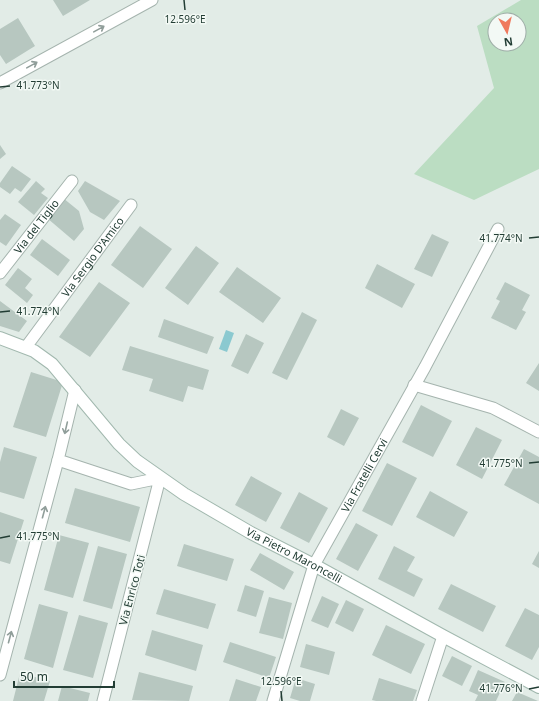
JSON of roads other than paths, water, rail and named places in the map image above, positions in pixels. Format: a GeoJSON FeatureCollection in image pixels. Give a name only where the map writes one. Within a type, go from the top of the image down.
{"type":"FeatureCollection","features":[{"type":"Feature","properties":{"kind":"street"},"geometry":{"type":"LineString","coordinates":[[0,83],[152,0]]}},
{"type":"Feature","properties":{"kind":"street","name":"Via del Tiglio"},"geometry":{"type":"LineString","coordinates":[[0,273],[72,181]]}},
{"type":"Feature","properties":{"kind":"street","name":"Via Sergio D'Amico"},"geometry":{"type":"LineString","coordinates":[[26,347],[131,205]]}},
{"type":"Feature","properties":{"kind":"street","name":"Via Fratelli Cervi"},"geometry":{"type":"LineString","coordinates":[[273,701],[314,566],[498,229]]}},
{"type":"Feature","properties":{"kind":"street","name":"Via Pietro Maroncelli"},"geometry":{"type":"LineString","coordinates":[[0,338],[26,347],[38,353],[52,364],[119,444],[137,461],[184,494],[251,533],[539,687]]}},
{"type":"Feature","properties":{"kind":"street"},"geometry":{"type":"LineString","coordinates":[[414,385],[493,408],[539,432]]}},
{"type":"Feature","properties":{"kind":"street"},"geometry":{"type":"LineString","coordinates":[[0,675],[58,460],[75,390]]}},
{"type":"Feature","properties":{"kind":"street"},"geometry":{"type":"LineString","coordinates":[[58,460],[131,484],[160,478]]}},
{"type":"Feature","properties":{"kind":"street","name":"Via Enrico Toti"},"geometry":{"type":"LineString","coordinates":[[103,701],[160,478]]}},
{"type":"Feature","properties":{"kind":"street"},"geometry":{"type":"LineString","coordinates":[[422,701],[443,636]]}},
{"type":"Feature","properties":{"kind":"water"},"geometry":{"type":"Polygon","coordinates":[[[226,330],[234,333],[227,352],[219,349],[226,330]]]}}]}
